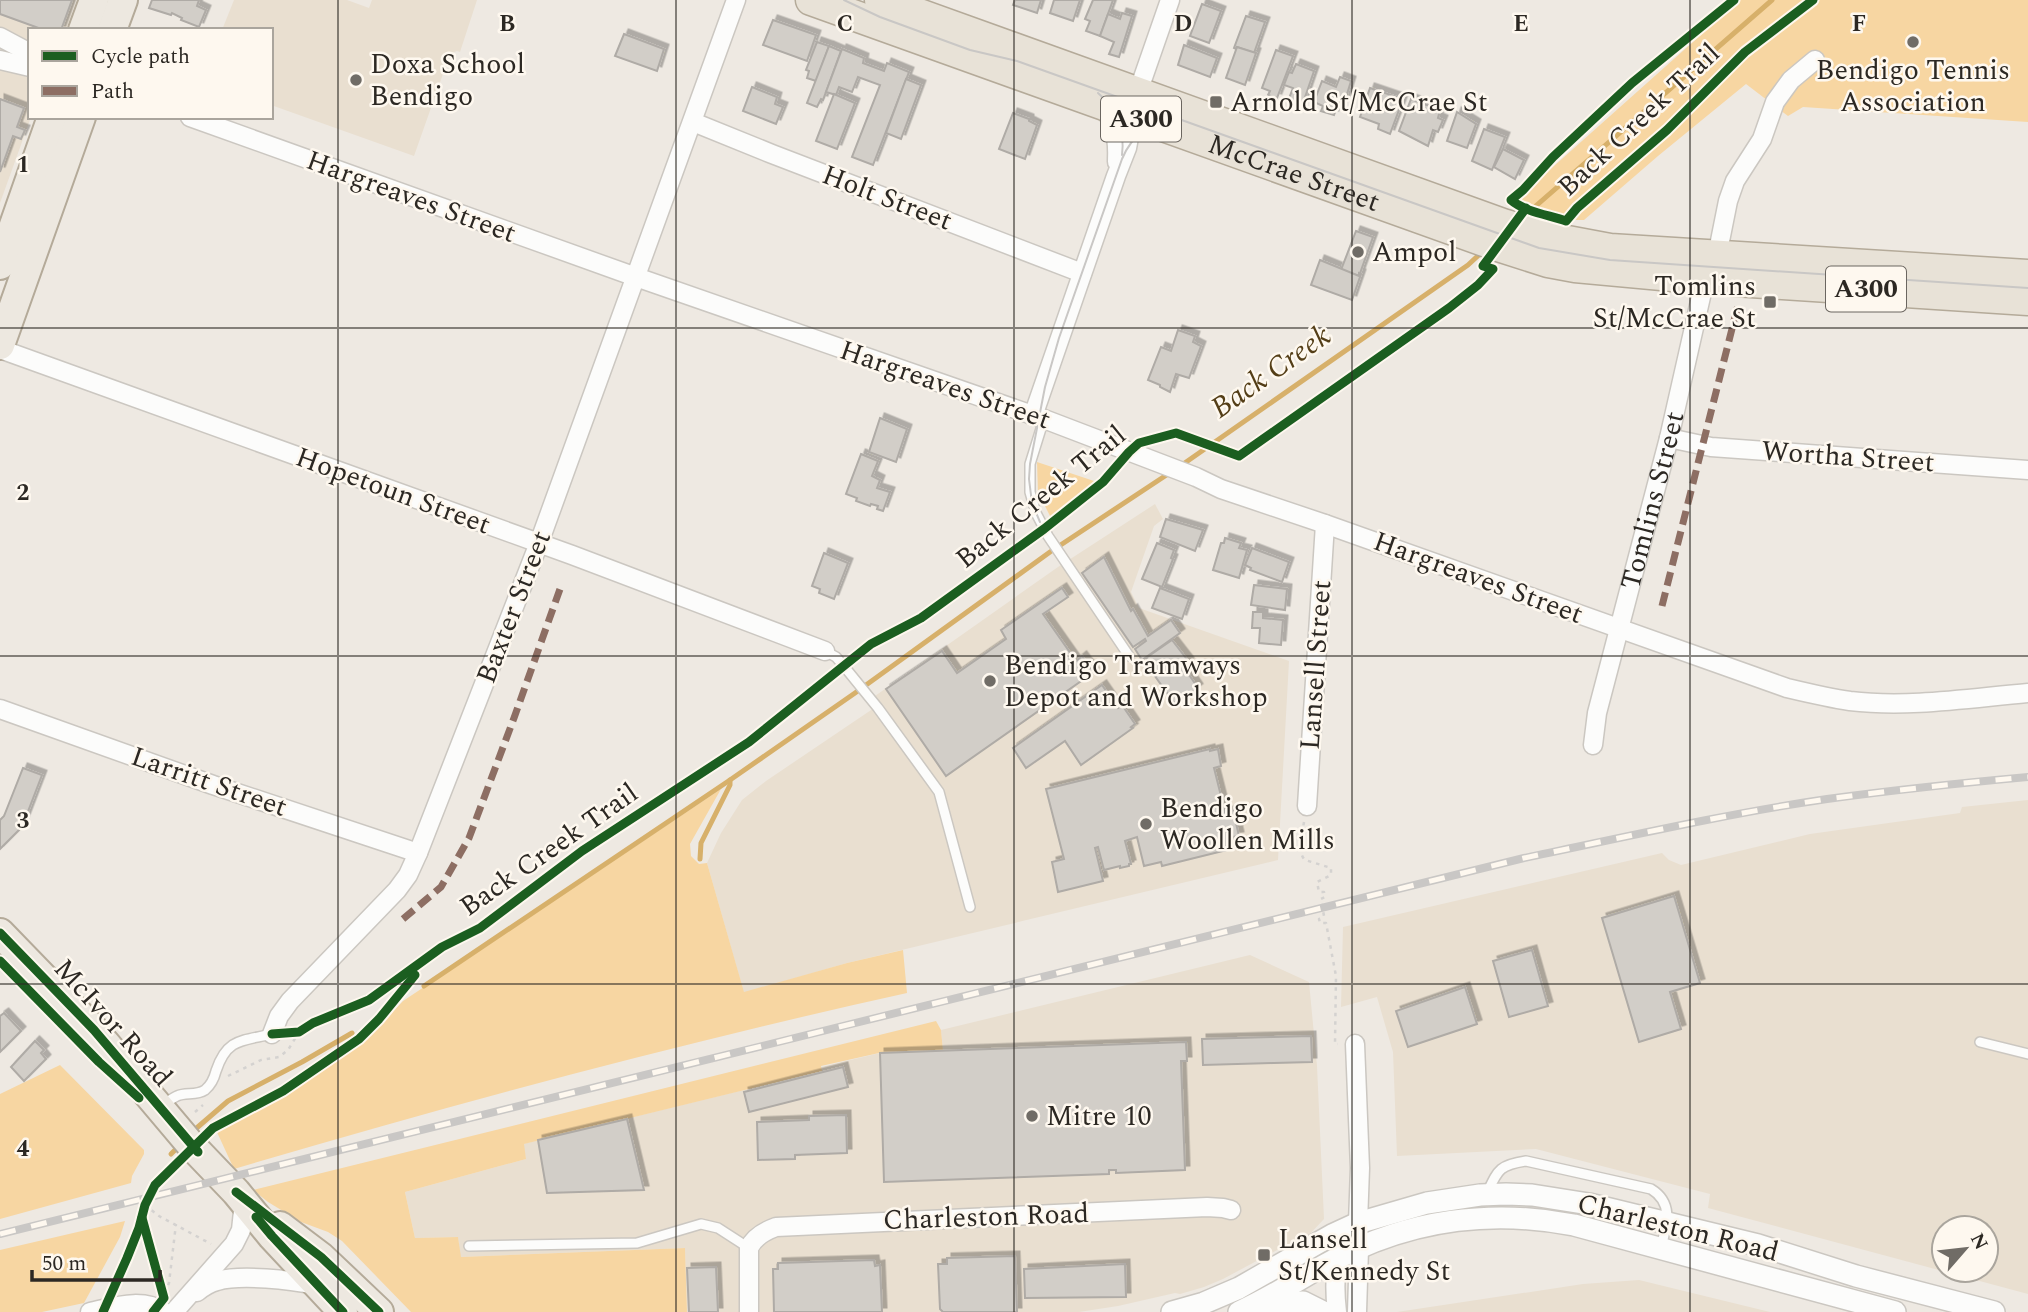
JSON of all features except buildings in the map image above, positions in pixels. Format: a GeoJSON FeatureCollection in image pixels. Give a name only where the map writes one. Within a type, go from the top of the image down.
{"type":"FeatureCollection","features":[{"type":"Feature","properties":{"kind":"highway","name":"McCrae Street"},"geometry":{"type":"LineString","coordinates":[[811,0],[1091,100],[1135,104]]}},
{"type":"Feature","properties":{"kind":"highway","name":"McCrae Street"},"geometry":{"type":"LineString","coordinates":[[880,0],[1135,104],[1520,241],[1548,262],[1575,267],[1711,268]]}},
{"type":"Feature","properties":{"kind":"highway","name":"A300"},"geometry":{"type":"LineString","coordinates":[[1711,268],[1932,267],[2028,275]]}},
{"type":"Feature","properties":{"kind":"highway","name":"A300"},"geometry":{"type":"LineString","coordinates":[[1711,268],[2028,300]]}},
{"type":"Feature","properties":{"kind":"main road"},"geometry":{"type":"LineString","coordinates":[[84,28],[94,0]]}},
{"type":"Feature","properties":{"kind":"main road"},"geometry":{"type":"LineString","coordinates":[[113,28],[123,0]]}},
{"type":"Feature","properties":{"kind":"main road"},"geometry":{"type":"LineString","coordinates":[[0,265],[51,119]]}},
{"type":"Feature","properties":{"kind":"main road"},"geometry":{"type":"LineString","coordinates":[[0,347],[80,119]]}},
{"type":"Feature","properties":{"kind":"main road","name":"McIvor Road"},"geometry":{"type":"LineString","coordinates":[[0,933],[94,1030],[159,1108],[187,1134],[272,1236],[343,1312]]}},
{"type":"Feature","properties":{"kind":"main road","name":"McIvor Road"},"geometry":{"type":"LineString","coordinates":[[0,961],[99,1062],[187,1134]]}},
{"type":"Feature","properties":{"kind":"main road","name":"McIvor Road"},"geometry":{"type":"LineString","coordinates":[[240,1197],[321,1257],[379,1312]]}},
{"type":"Feature","properties":{"kind":"street","name":"Baxter Street"},"geometry":{"type":"LineString","coordinates":[[272,1034],[279,1016],[290,1001],[398,889],[418,853],[539,544],[736,0]]}},
{"type":"Feature","properties":{"kind":"street"},"geometry":{"type":"LineString","coordinates":[[1038,417],[1082,273],[1127,148],[1135,104],[1170,0]]}},
{"type":"Feature","properties":{"kind":"street"},"geometry":{"type":"LineString","coordinates":[[0,37],[28,53]]}},
{"type":"Feature","properties":{"kind":"street"},"geometry":{"type":"LineString","coordinates":[[0,60],[28,67]]}},
{"type":"Feature","properties":{"kind":"street","name":"Tomlins Street"},"geometry":{"type":"LineString","coordinates":[[1593,745],[1597,713],[1728,201],[1735,181],[1762,139],[1775,102],[1791,80],[1815,60]]}},
{"type":"Feature","properties":{"kind":"street"},"geometry":{"type":"LineString","coordinates":[[1091,100],[1106,111],[1113,124],[1117,147],[1115,176]]}},
{"type":"Feature","properties":{"kind":"street","name":"Hargreaves Street"},"geometry":{"type":"LineString","coordinates":[[196,119],[1038,417],[1221,489],[1787,688],[1818,696],[1883,703],[2028,693]]}},
{"type":"Feature","properties":{"kind":"street","name":"Holt Street"},"geometry":{"type":"LineString","coordinates":[[693,122],[1082,273]]}},
{"type":"Feature","properties":{"kind":"street","name":"Hopetoun Street"},"geometry":{"type":"LineString","coordinates":[[0,347],[825,650]]}},
{"type":"Feature","properties":{"kind":"street","name":"Wortha Street"},"geometry":{"type":"LineString","coordinates":[[1669,438],[1710,447],[2028,470]]}},
{"type":"Feature","properties":{"kind":"street","name":"Lansell Street"},"geometry":{"type":"LineString","coordinates":[[1307,806],[1325,524]]}},
{"type":"Feature","properties":{"kind":"street","name":"Larritt Street"},"geometry":{"type":"LineString","coordinates":[[0,709],[213,785],[418,853]]}},
{"type":"Feature","properties":{"kind":"street"},"geometry":{"type":"LineString","coordinates":[[1337,1312],[1337,1258],[1353,1226],[1360,1168],[1356,1044]]}},
{"type":"Feature","properties":{"kind":"street","name":"Charleston Road"},"geometry":{"type":"LineString","coordinates":[[1172,1312],[1204,1303],[1239,1288],[1353,1226],[1427,1203],[1486,1195],[1532,1195],[1589,1204],[1758,1245],[1856,1276],[1930,1304],[1994,1312]]}},
{"type":"Feature","properties":{"kind":"street"},"geometry":{"type":"LineString","coordinates":[[188,1298],[239,1237],[240,1197]]}},
{"type":"Feature","properties":{"kind":"street","name":"Charleston Road"},"geometry":{"type":"LineString","coordinates":[[748,1248],[754,1239],[768,1230],[785,1226],[1207,1208],[1231,1210]]}},
{"type":"Feature","properties":{"kind":"street","name":"Charleston Road"},"geometry":{"type":"LineString","coordinates":[[1246,1309],[1337,1258],[1394,1234],[1448,1220],[1515,1217],[1553,1221],[1661,1247],[1895,1312]]}},
{"type":"Feature","properties":{"kind":"street"},"geometry":{"type":"LineString","coordinates":[[1353,1226],[1359,1249],[1357,1312]]}},
{"type":"Feature","properties":{"kind":"street"},"geometry":{"type":"LineString","coordinates":[[748,1248],[749,1312]]}},
{"type":"Feature","properties":{"kind":"street"},"geometry":{"type":"LineString","coordinates":[[90,1312],[127,1304],[167,1307],[188,1298],[211,1283],[229,1279],[316,1285]]}},
{"type":"Feature","properties":{"kind":"street"},"geometry":{"type":"LineString","coordinates":[[1246,1309],[1290,1301],[1303,1302],[1323,1312]]}},
{"type":"Feature","properties":{"kind":"lane"},"geometry":{"type":"LineString","coordinates":[[1038,417],[1029,479],[1036,513],[1048,536],[1129,656]]}},
{"type":"Feature","properties":{"kind":"lane"},"geometry":{"type":"LineString","coordinates":[[825,650],[836,657],[878,708],[939,792],[970,907]]}},
{"type":"Feature","properties":{"kind":"lane"},"geometry":{"type":"LineString","coordinates":[[159,1108],[178,1095],[201,1092],[208,1087],[228,1047],[272,1034]]}},
{"type":"Feature","properties":{"kind":"lane"},"geometry":{"type":"LineString","coordinates":[[1980,1042],[2028,1054]]}},
{"type":"Feature","properties":{"kind":"lane"},"geometry":{"type":"LineString","coordinates":[[1486,1195],[1500,1168],[1511,1163],[1533,1161],[1651,1189],[1665,1203],[1668,1215],[1661,1247]]}},
{"type":"Feature","properties":{"kind":"lane"},"geometry":{"type":"LineString","coordinates":[[469,1247],[637,1243],[701,1224],[718,1228],[748,1248]]}},
{"type":"Feature","properties":{"kind":"path"},"geometry":{"type":"LineString","coordinates":[[1307,806],[1300,853],[1305,860],[1331,869],[1331,875],[1317,882],[1319,892],[1324,892],[1325,897],[1321,900],[1324,916],[1320,923],[1326,923],[1336,976],[1335,1044],[1356,1044]]}},
{"type":"Feature","properties":{"kind":"path"},"geometry":{"type":"LineString","coordinates":[[225,1078],[255,1062],[279,1057],[308,1025]]}},
{"type":"Feature","properties":{"kind":"path"},"geometry":{"type":"LineString","coordinates":[[272,1034],[299,1032]]}},
{"type":"Feature","properties":{"kind":"path"},"geometry":{"type":"LineString","coordinates":[[187,1134],[205,1104]]}},
{"type":"Feature","properties":{"kind":"path"},"geometry":{"type":"LineString","coordinates":[[142,1218],[150,1191]]}},
{"type":"Feature","properties":{"kind":"path"},"geometry":{"type":"LineString","coordinates":[[145,1205],[159,1216],[218,1247]]}},
{"type":"Feature","properties":{"kind":"path"},"geometry":{"type":"LineString","coordinates":[[167,1307],[176,1224]]}},
{"type":"Feature","properties":{"kind":"path"},"geometry":{"type":"LineString","coordinates":[[158,1275],[167,1307]]}},
{"type":"Feature","properties":{"kind":"shaded area"},"geometry":{"type":"Polygon","coordinates":[[[0,0],[76,0],[67,28],[28,28],[28,119],[30,119],[0,203],[0,0]]]}},
{"type":"Feature","properties":{"kind":"shaded area","name":"Doxa School Bendigo"},"geometry":{"type":"Polygon","coordinates":[[[234,0],[347,0],[369,8],[372,0],[477,0],[460,52],[450,54],[414,156],[273,106],[273,28],[223,28],[234,0]]]}},
{"type":"Feature","properties":{"kind":"shaded area"},"geometry":{"type":"Polygon","coordinates":[[[1740,0],[2028,0],[2028,122],[1803,107],[1788,116],[1746,84],[1584,220],[1575,220],[1516,200],[1740,0]]]}},
{"type":"Feature","properties":{"kind":"shaded area"},"geometry":{"type":"Polygon","coordinates":[[[1037,462],[1097,482],[1051,518],[1038,492],[1037,462]]]}},
{"type":"Feature","properties":{"kind":"shaded area"},"geometry":{"type":"Polygon","coordinates":[[[1155,504],[1163,519],[1154,526],[1131,592],[1139,608],[1289,661],[1278,860],[847,963],[744,993],[707,863],[721,833],[742,800],[880,704],[875,696],[1058,567],[1155,504]]]}},
{"type":"Feature","properties":{"kind":"shaded area"},"geometry":{"type":"Polygon","coordinates":[[[721,789],[690,844],[691,856],[699,864],[707,863],[744,992],[903,950],[907,993],[569,1075],[234,1169],[216,1130],[279,1098],[365,1040],[403,1001],[721,789]]]}},
{"type":"Feature","properties":{"kind":"shaded area"},"geometry":{"type":"Polygon","coordinates":[[[2028,800],[2028,1294],[1991,1284],[2000,1284],[2000,1214],[1930,1214],[1930,1268],[1708,1208],[1710,1194],[1536,1149],[1397,1156],[1393,1052],[1377,997],[1341,1007],[1343,927],[1662,853],[1669,860],[1681,865],[1810,834],[1960,813],[1962,807],[2028,800]]]}},
{"type":"Feature","properties":{"kind":"shaded area"},"geometry":{"type":"Polygon","coordinates":[[[1250,955],[1309,982],[1317,1066],[1324,1219],[1308,1236],[1289,1248],[1279,1249],[1204,1287],[1180,1294],[1079,1312],[687,1312],[685,1248],[460,1257],[458,1237],[415,1238],[405,1192],[526,1159],[523,1144],[821,1071],[821,1067],[880,1053],[943,1051],[941,1030],[1250,955]]]}},
{"type":"Feature","properties":{"kind":"shaded area"},"geometry":{"type":"Polygon","coordinates":[[[936,1021],[941,1030],[943,1051],[879,1053],[821,1066],[822,1071],[524,1144],[526,1159],[405,1192],[415,1238],[458,1237],[461,1257],[685,1248],[687,1312],[411,1312],[342,1241],[328,1232],[301,1222],[253,1190],[936,1021]]]}},
{"type":"Feature","properties":{"kind":"shaded area"},"geometry":{"type":"Polygon","coordinates":[[[60,1065],[144,1150],[144,1154],[131,1183],[0,1219],[0,1094],[60,1065]]]}},
{"type":"Feature","properties":{"kind":"shaded area"},"geometry":{"type":"Polygon","coordinates":[[[125,1221],[120,1237],[84,1303],[42,1312],[0,1312],[0,1250],[125,1221]]]}},
{"type":"Feature","properties":{"kind":"shaded area"},"geometry":{"type":"Polygon","coordinates":[[[1639,1280],[1770,1312],[1397,1312],[1583,1284],[1639,1280]]]}},
{"type":"Feature","properties":{"kind":"waterway","name":"Back Creek"},"geometry":{"type":"LineString","coordinates":[[1522,218],[1772,0]]}},
{"type":"Feature","properties":{"kind":"waterway","name":"Back Creek"},"geometry":{"type":"LineString","coordinates":[[1179,467],[1468,265],[1482,252]]}},
{"type":"Feature","properties":{"kind":"waterway","name":"Back Creek"},"geometry":{"type":"LineString","coordinates":[[424,986],[730,780],[1050,552],[1171,472]]}},
{"type":"Feature","properties":{"kind":"waterway"},"geometry":{"type":"LineString","coordinates":[[700,859],[701,843],[730,780]]}},
{"type":"Feature","properties":{"kind":"waterway","name":"Back Creek"},"geometry":{"type":"LineString","coordinates":[[192,1132],[228,1101],[352,1033]]}},
{"type":"Feature","properties":{"kind":"waterway","name":"Back Creek"},"geometry":{"type":"LineString","coordinates":[[171,1154],[181,1144]]}},
{"type":"Feature","properties":{"kind":"tram line"},"geometry":{"type":"LineString","coordinates":[[844,0],[880,17],[970,50],[1017,61],[1539,248],[1610,260],[2028,288]]}},
{"type":"Feature","properties":{"kind":"tram line"},"geometry":{"type":"LineString","coordinates":[[1098,93],[1115,113],[1121,129],[1122,155]]}},
{"type":"Feature","properties":{"kind":"tram line"},"geometry":{"type":"LineString","coordinates":[[1040,522],[1032,503],[1030,464],[1045,387],[1059,338],[1126,150],[1137,136],[1151,126],[1177,121]]}},
{"type":"Feature","properties":{"kind":"railway"},"geometry":{"type":"LineString","coordinates":[[0,1234],[1524,858],[1789,805],[2028,777]]}},
{"type":"Feature","properties":{"kind":"marked path"},"geometry":{"type":"LineString","coordinates":[[1662,606],[1738,305]]}},
{"type":"Feature","properties":{"kind":"marked path"},"geometry":{"type":"LineString","coordinates":[[403,919],[441,887],[469,838],[560,589]]}},
{"type":"Feature","properties":{"kind":"cycle path","name":"Back Creek Trail"},"geometry":{"type":"LineString","coordinates":[[1734,0],[1632,83],[1511,200],[1530,210],[1566,221],[1577,208],[1667,130],[1745,52],[1813,0]]}},
{"type":"Feature","properties":{"kind":"cycle path","name":"Back Creek Trail"},"geometry":{"type":"LineString","coordinates":[[272,1034],[299,1032],[313,1023],[369,1000],[442,947],[480,928],[582,851],[749,742],[871,644],[921,618],[1044,529],[1103,482],[1139,443],[1176,433],[1239,456],[1478,285],[1493,269],[1483,266],[1526,208]]}},
{"type":"Feature","properties":{"kind":"cycle path"},"geometry":{"type":"LineString","coordinates":[[0,933],[94,1030],[198,1152]]}},
{"type":"Feature","properties":{"kind":"cycle path"},"geometry":{"type":"LineString","coordinates":[[0,961],[99,1062],[139,1098]]}},
{"type":"Feature","properties":{"kind":"cycle path"},"geometry":{"type":"LineString","coordinates":[[103,1312],[155,1185],[213,1128],[283,1091],[359,1039],[415,975]]}},
{"type":"Feature","properties":{"kind":"cycle path"},"geometry":{"type":"LineString","coordinates":[[236,1192],[321,1257],[379,1312]]}},
{"type":"Feature","properties":{"kind":"cycle path"},"geometry":{"type":"LineString","coordinates":[[256,1217],[343,1312]]}},
{"type":"Feature","properties":{"kind":"cycle path"},"geometry":{"type":"LineString","coordinates":[[142,1218],[164,1298],[153,1312]]}},
{"type":"Feature","properties":{"kind":"place","name":"Bendigo Tennis Association"},"geometry":{"type":"Point","coordinates":[1913,42]}},
{"type":"Feature","properties":{"kind":"place","name":"Doxa School Bendigo"},"geometry":{"type":"Point","coordinates":[356,80]}},
{"type":"Feature","properties":{"kind":"place","name":"Arnold St/McCrae St"},"geometry":{"type":"Point","coordinates":[1216,102]}},
{"type":"Feature","properties":{"kind":"place","name":"Ampol"},"geometry":{"type":"Point","coordinates":[1358,252]}},
{"type":"Feature","properties":{"kind":"place","name":"Tomlins St/McCrae St"},"geometry":{"type":"Point","coordinates":[1770,302]}},
{"type":"Feature","properties":{"kind":"place","name":"Bendigo Tramways Depot and Workshop"},"geometry":{"type":"Point","coordinates":[990,681]}},
{"type":"Feature","properties":{"kind":"place","name":"Bendigo Woollen Mills"},"geometry":{"type":"Point","coordinates":[1146,824]}},
{"type":"Feature","properties":{"kind":"place","name":"Mitre 10"},"geometry":{"type":"Point","coordinates":[1032,1116]}},
{"type":"Feature","properties":{"kind":"place","name":"Lansell St/Kennedy St"},"geometry":{"type":"Point","coordinates":[1264,1255]}}]}
